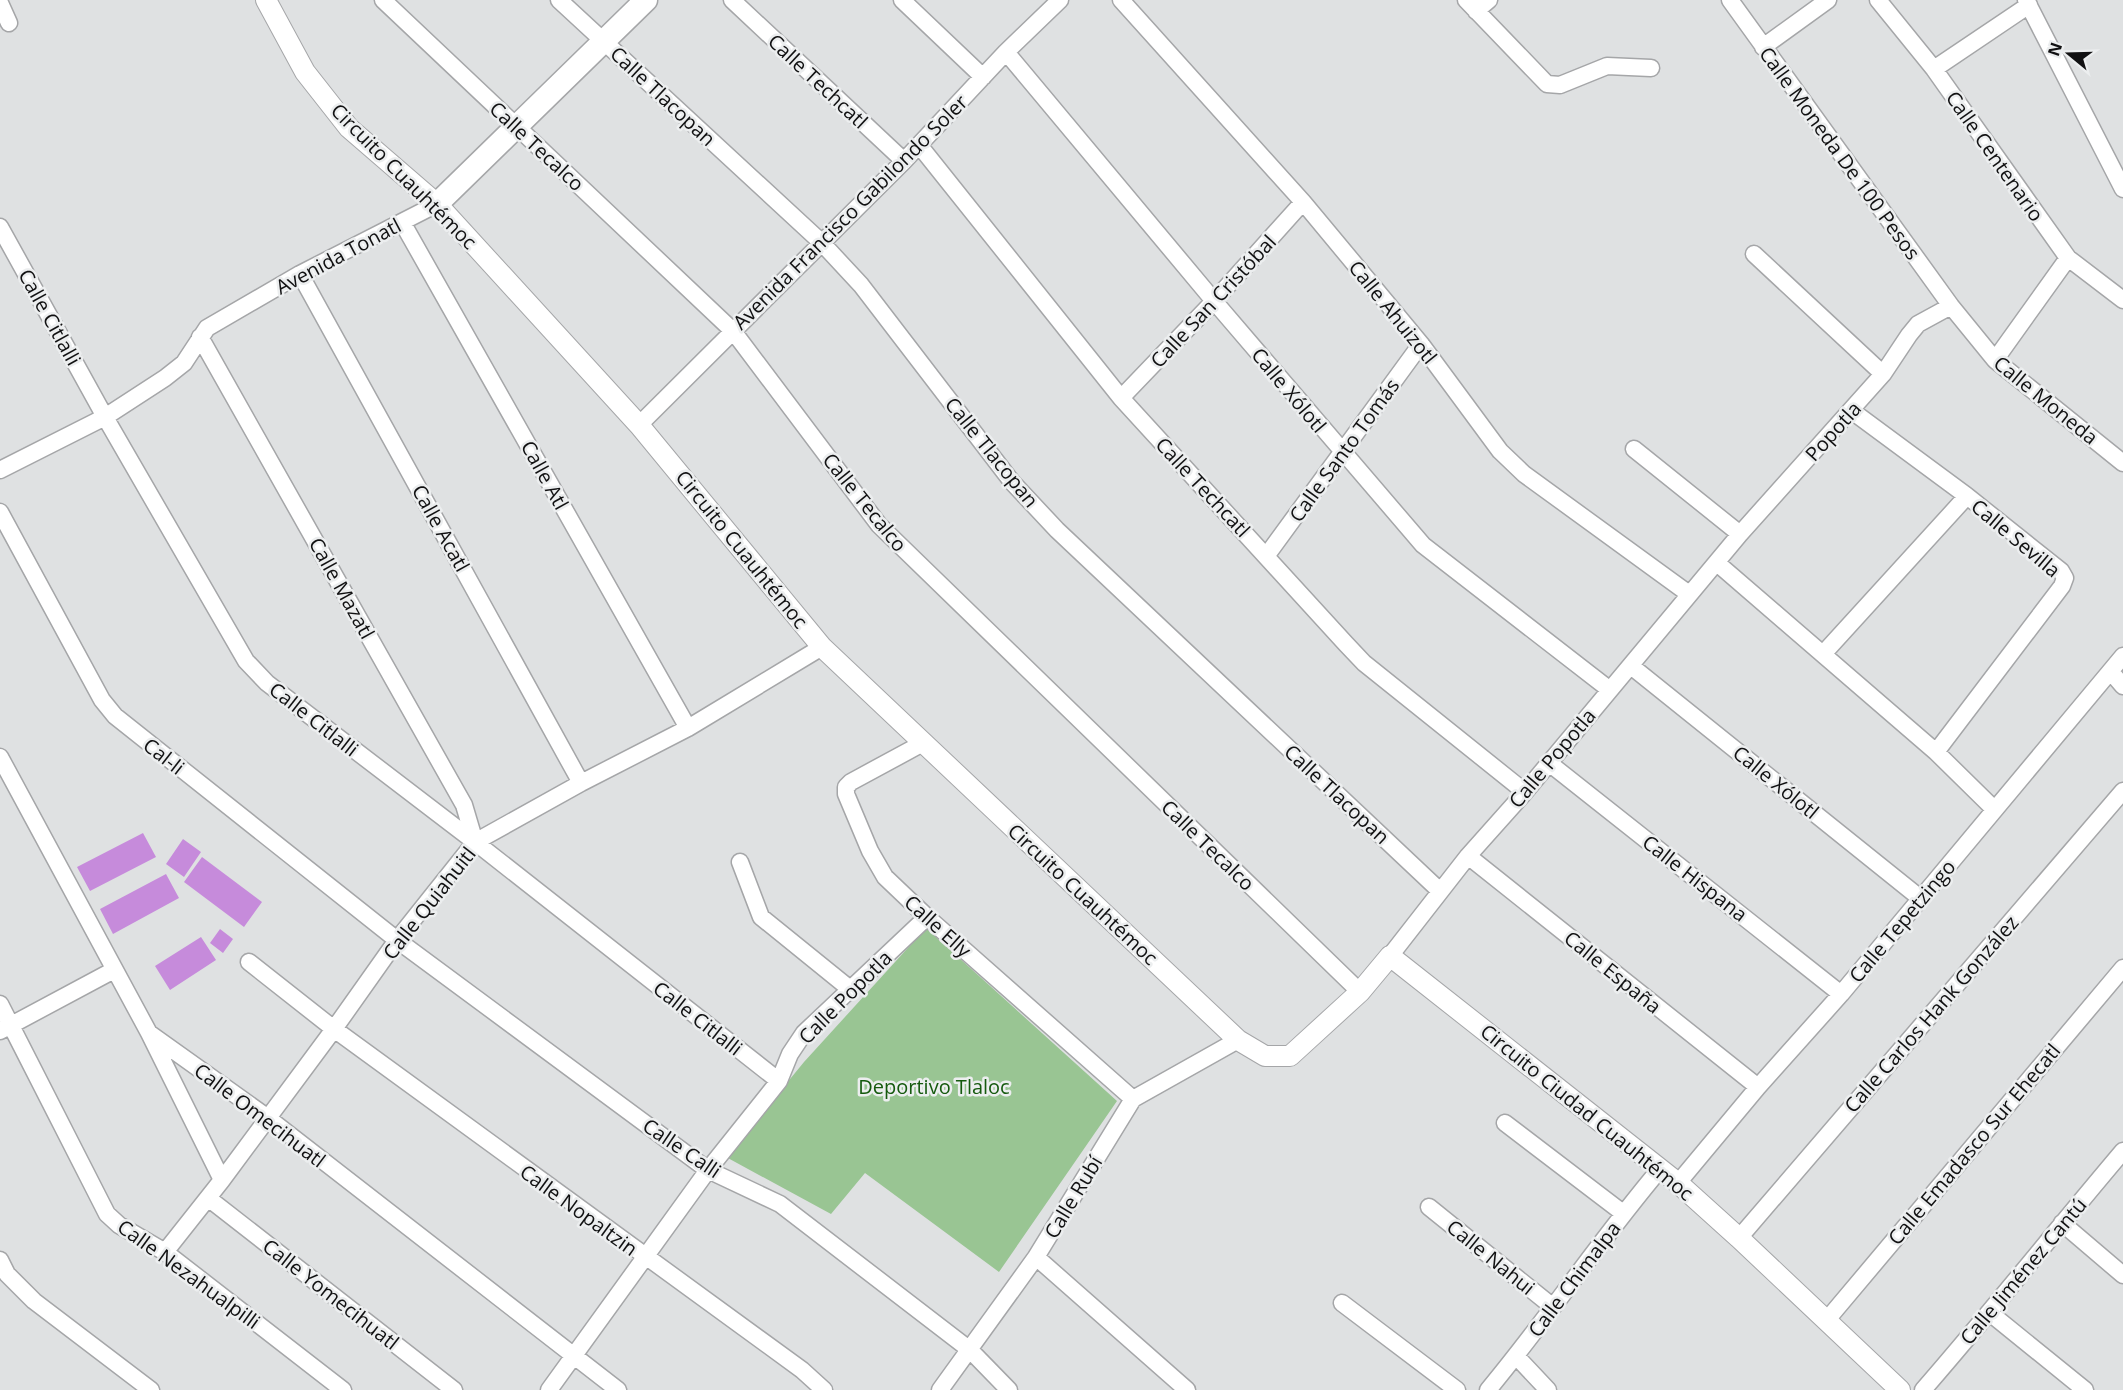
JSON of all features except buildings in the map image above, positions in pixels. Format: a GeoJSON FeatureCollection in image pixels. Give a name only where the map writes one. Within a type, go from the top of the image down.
{"type":"FeatureCollection","features":[{"type":"Feature","properties":{"kind":"main road","name":"Avenida Tonatl"},"geometry":{"type":"LineString","coordinates":[[437,204],[646,0]]}},
{"type":"Feature","properties":{"kind":"street","name":"Circuito Cuauhtémoc"},"geometry":{"type":"LineString","coordinates":[[266,0],[305,72],[350,128],[437,204],[639,425],[822,647],[1238,1040],[1265,1056],[1290,1056],[1360,992]]}},
{"type":"Feature","properties":{"kind":"street","name":"Calle Tecalco"},"geometry":{"type":"LineString","coordinates":[[383,0],[733,331],[879,525],[1360,992]]}},
{"type":"Feature","properties":{"kind":"street","name":"Calle Tlacopan"},"geometry":{"type":"LineString","coordinates":[[558,0],[821,242],[861,285],[1012,482],[1057,530],[1440,891]]}},
{"type":"Feature","properties":{"kind":"street","name":"Calle Techcatl"},"geometry":{"type":"LineString","coordinates":[[732,0],[904,162]]}},
{"type":"Feature","properties":{"kind":"street"},"geometry":{"type":"LineString","coordinates":[[902,0],[982,77]]}},
{"type":"Feature","properties":{"kind":"street","name":"Avenida Francisco Gabilondo Soler"},"geometry":{"type":"LineString","coordinates":[[639,425],[904,162],[1006,52],[1060,0]]}},
{"type":"Feature","properties":{"kind":"street","name":"Calle Ahuizotl"},"geometry":{"type":"LineString","coordinates":[[1121,0],[1303,202],[1421,344],[1500,451],[1524,474],[1689,594]]}},
{"type":"Feature","properties":{"kind":"street","name":"Calle Moneda De 100 Pesos"},"geometry":{"type":"LineString","coordinates":[[1730,0],[1951,306]]}},
{"type":"Feature","properties":{"kind":"street"},"geometry":{"type":"LineString","coordinates":[[1763,46],[1828,0]]}},
{"type":"Feature","properties":{"kind":"street","name":"Calle Centenario"},"geometry":{"type":"LineString","coordinates":[[1878,0],[1934,69],[2068,258],[2123,300]]}},
{"type":"Feature","properties":{"kind":"street"},"geometry":{"type":"LineString","coordinates":[[0,3],[9,23]]}},
{"type":"Feature","properties":{"kind":"street"},"geometry":{"type":"LineString","coordinates":[[1934,69],[2028,3],[2123,189]]}},
{"type":"Feature","properties":{"kind":"street"},"geometry":{"type":"LineString","coordinates":[[1477,4],[1547,84],[1560,85],[1607,66],[1651,68]]}},
{"type":"Feature","properties":{"kind":"street","name":"Calle Xólotl"},"geometry":{"type":"LineString","coordinates":[[1006,52],[1342,453],[1423,545],[1610,690]]}},
{"type":"Feature","properties":{"kind":"street","name":"Calle Techcatl"},"geometry":{"type":"LineString","coordinates":[[919,145],[1121,398],[1364,663],[1525,792]]}},
{"type":"Feature","properties":{"kind":"street","name":"Calle San Cristóbal"},"geometry":{"type":"LineString","coordinates":[[1121,398],[1214,301],[1303,202]]}},
{"type":"Feature","properties":{"kind":"street","name":"Avenida Tonatl"},"geometry":{"type":"LineString","coordinates":[[0,470],[105,417],[165,378],[184,363],[207,328],[300,274],[437,204]]}},
{"type":"Feature","properties":{"kind":"street","name":"Calle Atl"},"geometry":{"type":"LineString","coordinates":[[402,222],[688,728]]}},
{"type":"Feature","properties":{"kind":"street","name":"Calle Citlalli"},"geometry":{"type":"LineString","coordinates":[[0,227],[105,417],[246,661],[267,683],[475,842],[779,1082]]}},
{"type":"Feature","properties":{"kind":"street"},"geometry":{"type":"LineString","coordinates":[[1754,254],[1883,374]]}},
{"type":"Feature","properties":{"kind":"street"},"geometry":{"type":"LineString","coordinates":[[1995,360],[2068,258]]}},
{"type":"Feature","properties":{"kind":"street","name":"Calle Acatl"},"geometry":{"type":"LineString","coordinates":[[300,274],[582,783]]}},
{"type":"Feature","properties":{"kind":"street","name":"Calle Moneda"},"geometry":{"type":"LineString","coordinates":[[1951,306],[1995,360],[2123,463]]}},
{"type":"Feature","properties":{"kind":"street","name":"Popotla"},"geometry":{"type":"LineString","coordinates":[[1717,563],[1740,534],[1852,411],[1883,374],[1918,324],[1951,306]]}},
{"type":"Feature","properties":{"kind":"street","name":"Calle Mazatl"},"geometry":{"type":"LineString","coordinates":[[200,337],[464,805],[475,842]]}},
{"type":"Feature","properties":{"kind":"street","name":"Calle Santo Tomás"},"geometry":{"type":"LineString","coordinates":[[1267,555],[1421,344]]}},
{"type":"Feature","properties":{"kind":"street","name":"Calle Sevilla"},"geometry":{"type":"LineString","coordinates":[[1852,411],[1967,496],[2061,571],[2065,578],[2062,586],[1936,752]]}},
{"type":"Feature","properties":{"kind":"street"},"geometry":{"type":"LineString","coordinates":[[1634,449],[1740,534]]}},
{"type":"Feature","properties":{"kind":"street"},"geometry":{"type":"LineString","coordinates":[[1823,654],[1967,496]]}},
{"type":"Feature","properties":{"kind":"street","name":"Cal-li"},"geometry":{"type":"LineString","coordinates":[[0,512],[102,700],[115,717],[397,940]]}},
{"type":"Feature","properties":{"kind":"street"},"geometry":{"type":"LineString","coordinates":[[1717,563],[1936,752],[1994,809]]}},
{"type":"Feature","properties":{"kind":"street","name":"Calle Popotla"},"geometry":{"type":"LineString","coordinates":[[1390,956],[1468,856],[1525,792],[1717,563]]}},
{"type":"Feature","properties":{"kind":"street","name":"Calle Quiahuitl"},"geometry":{"type":"LineString","coordinates":[[165,1252],[222,1180],[397,940],[475,842],[688,728],[822,647]]}},
{"type":"Feature","properties":{"kind":"street","name":"Calle Tepetzingo"},"geometry":{"type":"LineString","coordinates":[[1678,1183],[1841,994],[2123,656]]}},
{"type":"Feature","properties":{"kind":"street","name":"Calle Xólotl"},"geometry":{"type":"LineString","coordinates":[[1631,666],[1920,897]]}},
{"type":"Feature","properties":{"kind":"street"},"geometry":{"type":"LineString","coordinates":[[2111,672],[2123,686]]}},
{"type":"Feature","properties":{"kind":"street","name":"Calle Elly"},"geometry":{"type":"LineString","coordinates":[[923,743],[846,787],[846,794],[870,851],[885,877],[1133,1099]]}},
{"type":"Feature","properties":{"kind":"street","name":"Calle Omecihuatl"},"geometry":{"type":"LineString","coordinates":[[0,757],[149,1033],[268,1118],[618,1390]]}},
{"type":"Feature","properties":{"kind":"street","name":"Calle Hispana"},"geometry":{"type":"LineString","coordinates":[[1549,763],[1841,994]]}},
{"type":"Feature","properties":{"kind":"street","name":"Calle Carlos Hank González"},"geometry":{"type":"LineString","coordinates":[[1739,1238],[2123,790]]}},
{"type":"Feature","properties":{"kind":"street","name":"Calle España"},"geometry":{"type":"LineString","coordinates":[[1468,856],[1758,1088]]}},
{"type":"Feature","properties":{"kind":"street"},"geometry":{"type":"LineString","coordinates":[[740,862],[761,917],[850,989]]}},
{"type":"Feature","properties":{"kind":"street","name":"Calle Popotla"},"geometry":{"type":"LineString","coordinates":[[549,1390],[708,1170],[779,1082],[790,1054],[804,1033],[927,917]]}},
{"type":"Feature","properties":{"kind":"street","name":"Calle Calli"},"geometry":{"type":"LineString","coordinates":[[397,940],[708,1170],[780,1204],[970,1350],[1009,1390]]}},
{"type":"Feature","properties":{"kind":"street"},"geometry":{"type":"LineString","coordinates":[[1360,992],[1390,956]]}},
{"type":"Feature","properties":{"kind":"street","name":"Circuito Ciudad Cuauhtémoc"},"geometry":{"type":"LineString","coordinates":[[1390,956],[1678,1183],[1900,1390]]}},
{"type":"Feature","properties":{"kind":"street","name":"Calle Nopaltzin"},"geometry":{"type":"LineString","coordinates":[[249,962],[334,1029],[801,1370],[824,1390]]}},
{"type":"Feature","properties":{"kind":"street","name":"Calle Emadasco Sur Ehecatl"},"geometry":{"type":"LineString","coordinates":[[1826,1321],[2123,968]]}},
{"type":"Feature","properties":{"kind":"street"},"geometry":{"type":"LineString","coordinates":[[5,1028],[114,970]]}},
{"type":"Feature","properties":{"kind":"street","name":"Calle Nezahualpilli"},"geometry":{"type":"LineString","coordinates":[[0,1004],[5,1028],[107,1214],[119,1225],[165,1252],[343,1390]]}},
{"type":"Feature","properties":{"kind":"street"},"geometry":{"type":"LineString","coordinates":[[149,1033],[222,1180]]}},
{"type":"Feature","properties":{"kind":"street","name":"Calle Rubí"},"geometry":{"type":"LineString","coordinates":[[940,1390],[1036,1257],[1133,1099],[1238,1040]]}},
{"type":"Feature","properties":{"kind":"street"},"geometry":{"type":"LineString","coordinates":[[1505,1123],[1623,1213]]}},
{"type":"Feature","properties":{"kind":"street","name":"Calle Jiménez Cantú"},"geometry":{"type":"LineString","coordinates":[[1923,1390],[1990,1313],[2123,1151]]}},
{"type":"Feature","properties":{"kind":"street","name":"Calle Chimalpa"},"geometry":{"type":"LineString","coordinates":[[1488,1390],[1623,1213],[1660,1169]]}},
{"type":"Feature","properties":{"kind":"street","name":"Calle Yomecihuatl"},"geometry":{"type":"LineString","coordinates":[[208,1198],[454,1390]]}},
{"type":"Feature","properties":{"kind":"street","name":"Calle Nahui"},"geometry":{"type":"LineString","coordinates":[[1429,1207],[1553,1307]]}},
{"type":"Feature","properties":{"kind":"street"},"geometry":{"type":"LineString","coordinates":[[2062,1223],[2123,1275]]}},
{"type":"Feature","properties":{"kind":"street"},"geometry":{"type":"LineString","coordinates":[[1036,1257],[1187,1390]]}},
{"type":"Feature","properties":{"kind":"street"},"geometry":{"type":"LineString","coordinates":[[0,1260],[7,1274],[34,1301],[151,1390]]}},
{"type":"Feature","properties":{"kind":"street"},"geometry":{"type":"LineString","coordinates":[[1342,1303],[1457,1390]]}},
{"type":"Feature","properties":{"kind":"street"},"geometry":{"type":"LineString","coordinates":[[1990,1313],[2085,1390]]}},
{"type":"Feature","properties":{"kind":"street"},"geometry":{"type":"LineString","coordinates":[[1516,1356],[1548,1390]]}},
{"type":"Feature","properties":{"kind":"green space","name":"Deportivo Tlaloc"},"geometry":{"type":"Polygon","coordinates":[[[926,928],[1117,1101],[999,1272],[865,1173],[831,1214],[726,1157],[804,1062],[926,928]]]}}]}
